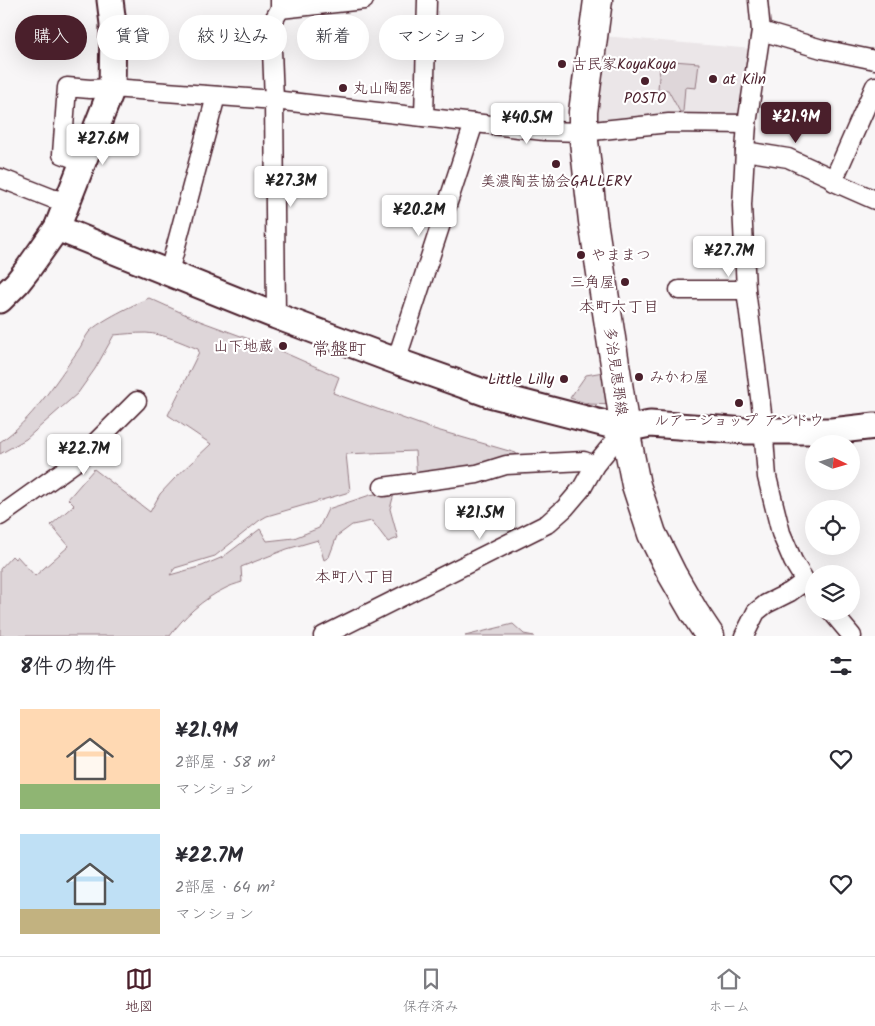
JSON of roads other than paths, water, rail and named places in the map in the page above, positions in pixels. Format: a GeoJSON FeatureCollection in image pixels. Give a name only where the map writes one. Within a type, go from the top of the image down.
{"type":"FeatureCollection","features":[{"type":"Feature","properties":{"kind":"main road","name":"多治見恵那線"},"geometry":{"type":"LineString","coordinates":[[598,0],[583,112],[583,132],[593,220],[625,429],[636,485],[652,534],[672,574],[710,636]]}},
{"type":"Feature","properties":{"kind":"street"},"geometry":{"type":"LineString","coordinates":[[0,300],[17,283],[57,228],[112,88],[113,24],[110,0]]}},
{"type":"Feature","properties":{"kind":"street"},"geometry":{"type":"LineString","coordinates":[[276,316],[274,100],[271,26],[280,4],[364,0]]}},
{"type":"Feature","properties":{"kind":"street"},"geometry":{"type":"LineString","coordinates":[[424,117],[427,0]]}},
{"type":"Feature","properties":{"kind":"street"},"geometry":{"type":"LineString","coordinates":[[758,0],[761,31],[747,124],[742,205],[746,290],[764,430],[766,477],[780,533],[793,561],[805,579]]}},
{"type":"Feature","properties":{"kind":"street"},"geometry":{"type":"LineString","coordinates":[[761,31],[822,49],[875,60]]}},
{"type":"Feature","properties":{"kind":"street"},"geometry":{"type":"LineString","coordinates":[[875,86],[834,178],[834,182],[875,200]]}},
{"type":"Feature","properties":{"kind":"street"},"geometry":{"type":"LineString","coordinates":[[83,162],[62,154],[67,87],[112,88],[274,100],[544,131],[583,132],[669,123],[747,124]]}},
{"type":"Feature","properties":{"kind":"street"},"geometry":{"type":"LineString","coordinates":[[169,272],[216,96]]}},
{"type":"Feature","properties":{"kind":"street"},"geometry":{"type":"LineString","coordinates":[[396,362],[474,123]]}},
{"type":"Feature","properties":{"kind":"street"},"geometry":{"type":"LineString","coordinates":[[745,150],[788,158],[834,178]]}},
{"type":"Feature","properties":{"kind":"street"},"geometry":{"type":"LineString","coordinates":[[0,178],[51,198],[67,202]]}},
{"type":"Feature","properties":{"kind":"street"},"geometry":{"type":"LineString","coordinates":[[57,228],[396,362],[489,394],[625,429],[650,424],[747,431],[832,431],[875,426]]}},
{"type":"Feature","properties":{"kind":"street"},"geometry":{"type":"LineString","coordinates":[[679,290],[746,290]]}},
{"type":"Feature","properties":{"kind":"street"},"geometry":{"type":"LineString","coordinates":[[0,516],[77,461],[137,401]]}},
{"type":"Feature","properties":{"kind":"street"},"geometry":{"type":"LineString","coordinates":[[324,636],[547,524],[565,508],[582,488],[603,454],[625,429]]}},
{"type":"Feature","properties":{"kind":"street"},"geometry":{"type":"LineString","coordinates":[[383,487],[477,474],[506,464],[584,460],[595,465]]}},
{"type":"Feature","properties":{"kind":"street"},"geometry":{"type":"LineString","coordinates":[[744,636],[756,612],[766,604],[790,592],[805,588]]}},
{"type":"Feature","properties":{"kind":"street"},"geometry":{"type":"LineString","coordinates":[[839,620],[852,636]]}},
{"type":"Feature","properties":{"kind":"place","name":"古民家KoyaKoya"},"geometry":{"type":"Point","coordinates":[562,64]}},
{"type":"Feature","properties":{"kind":"place","name":"at Kiln"},"geometry":{"type":"Point","coordinates":[713,79]}},
{"type":"Feature","properties":{"kind":"place","name":"POSTO"},"geometry":{"type":"Point","coordinates":[645,81]}},
{"type":"Feature","properties":{"kind":"place","name":"丸山陶器"},"geometry":{"type":"Point","coordinates":[343,88]}},
{"type":"Feature","properties":{"kind":"place","name":"美濃陶芸協会GALLERY"},"geometry":{"type":"Point","coordinates":[556,164]}},
{"type":"Feature","properties":{"kind":"place","name":"やままつ"},"geometry":{"type":"Point","coordinates":[581,255]}},
{"type":"Feature","properties":{"kind":"place","name":"三角屋"},"geometry":{"type":"Point","coordinates":[625,282]}},
{"type":"Feature","properties":{"kind":"place","name":"山下地蔵"},"geometry":{"type":"Point","coordinates":[283,346]}},
{"type":"Feature","properties":{"kind":"place","name":"みかわ屋"},"geometry":{"type":"Point","coordinates":[639,377]}},
{"type":"Feature","properties":{"kind":"place","name":"Little Lilly"},"geometry":{"type":"Point","coordinates":[564,379]}},
{"type":"Feature","properties":{"kind":"place","name":"ルアーショップ アンドウ"},"geometry":{"type":"Point","coordinates":[739,403]}},
{"type":"Feature","properties":{"kind":"district","name":"本町六丁目"},"geometry":{"type":"Point","coordinates":[619,306]}},
{"type":"Feature","properties":{"kind":"district","name":"常盤町"},"geometry":{"type":"Point","coordinates":[339,349]}},
{"type":"Feature","properties":{"kind":"district","name":"本町八丁目"},"geometry":{"type":"Point","coordinates":[355,576]}}]}
